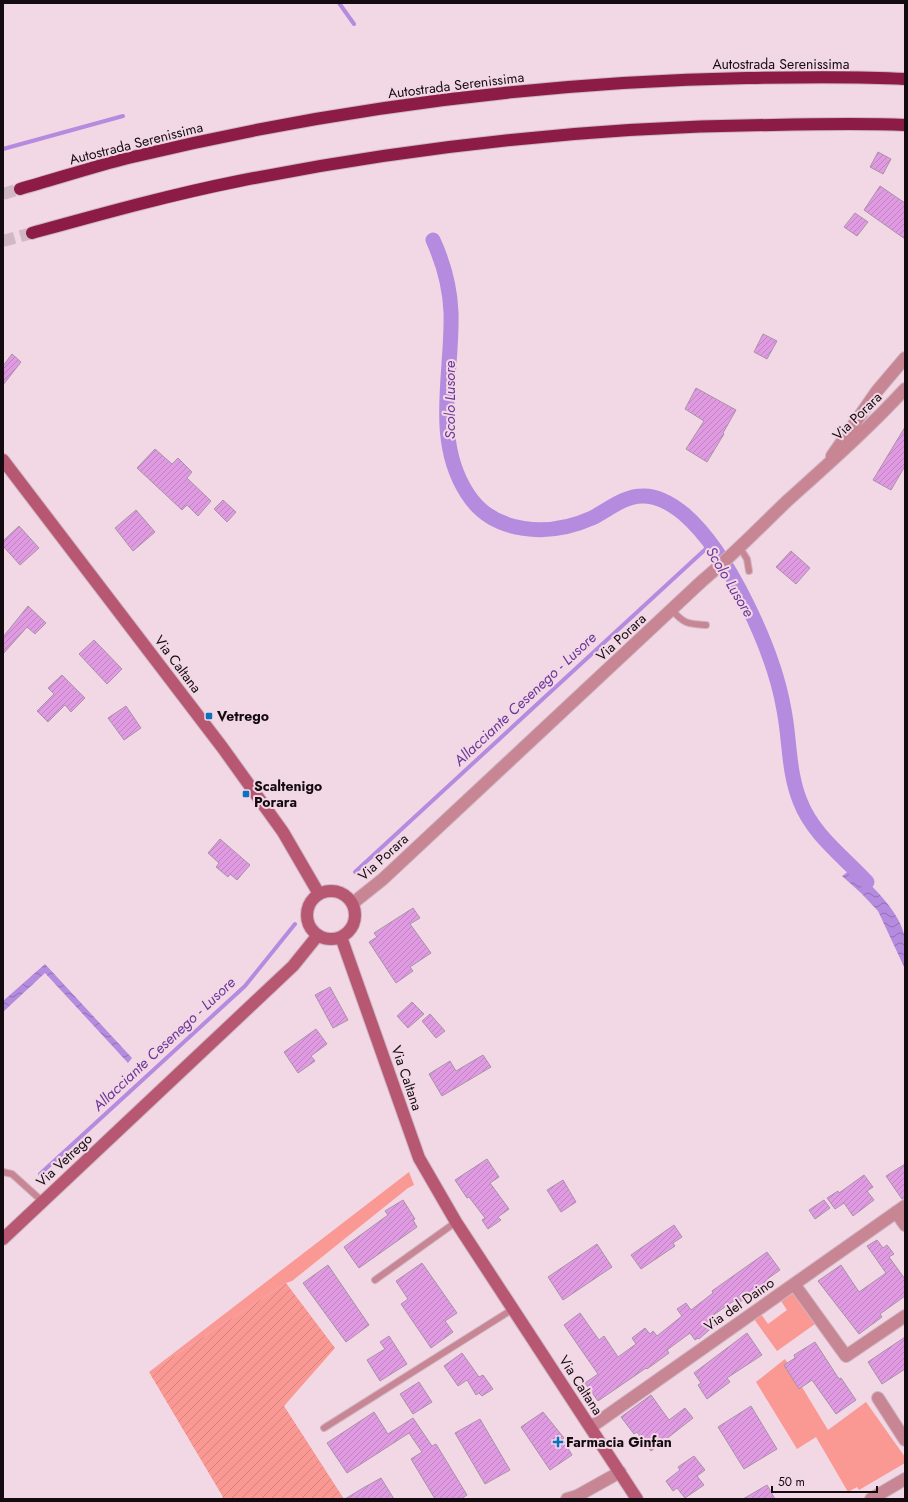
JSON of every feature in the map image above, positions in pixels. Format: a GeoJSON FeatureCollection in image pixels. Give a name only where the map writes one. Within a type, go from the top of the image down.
{"type":"FeatureCollection","features":[{"type":"Feature","properties":{"kind":"highway","name":"Autostrada Serenissima"},"geometry":{"type":"LineString","coordinates":[[20,189],[128,158],[309,120],[509,93],[597,85],[717,79],[799,77],[905,79]]}},
{"type":"Feature","properties":{"kind":"highway"},"geometry":{"type":"LineString","coordinates":[[32,233],[132,205],[237,181],[410,152],[580,132],[646,128],[757,125],[905,125]]}},
{"type":"Feature","properties":{"kind":"main road","name":"Via Caltana"},"geometry":{"type":"LineString","coordinates":[[3,460],[222,747],[283,832],[319,894]]}},
{"type":"Feature","properties":{"kind":"main road"},"geometry":{"type":"LineString","coordinates":[[328,891],[338,892],[346,896],[353,903],[355,919],[353,927],[341,937],[329,939],[318,935],[311,928],[307,919],[308,909],[312,900],[319,894],[328,891]]}},
{"type":"Feature","properties":{"kind":"main road","name":"Via Vetrego"},"geometry":{"type":"LineString","coordinates":[[3,1239],[293,966],[318,935]]}},
{"type":"Feature","properties":{"kind":"main road","name":"Via Caltana"},"geometry":{"type":"LineString","coordinates":[[341,937],[419,1158],[456,1222],[637,1499]]}},
{"type":"Feature","properties":{"kind":"street"},"geometry":{"type":"LineString","coordinates":[[824,467],[878,390],[905,358]]}},
{"type":"Feature","properties":{"kind":"street","name":"Via Porara"},"geometry":{"type":"LineString","coordinates":[[353,903],[383,879],[702,581],[737,551],[902,394]]}},
{"type":"Feature","properties":{"kind":"street"},"geometry":{"type":"LineString","coordinates":[[901,1209],[905,1225]]}},
{"type":"Feature","properties":{"kind":"street","name":"Via del Daino"},"geometry":{"type":"LineString","coordinates":[[591,1427],[901,1209]]}},
{"type":"Feature","properties":{"kind":"street"},"geometry":{"type":"LineString","coordinates":[[794,1284],[846,1356],[905,1316]]}},
{"type":"Feature","properties":{"kind":"street"},"geometry":{"type":"LineString","coordinates":[[878,1398],[905,1440]]}},
{"type":"Feature","properties":{"kind":"street"},"geometry":{"type":"LineString","coordinates":[[567,1499],[577,1496],[620,1472]]}},
{"type":"Feature","properties":{"kind":"street"},"geometry":{"type":"LineString","coordinates":[[871,1499],[905,1479]]}},
{"type":"Feature","properties":{"kind":"lane"},"geometry":{"type":"LineString","coordinates":[[737,551],[747,559],[750,571]]}},
{"type":"Feature","properties":{"kind":"lane"},"geometry":{"type":"LineString","coordinates":[[672,610],[682,621],[691,624],[706,625]]}},
{"type":"Feature","properties":{"kind":"lane"},"geometry":{"type":"LineString","coordinates":[[3,1172],[12,1174],[42,1201]]}},
{"type":"Feature","properties":{"kind":"lane"},"geometry":{"type":"LineString","coordinates":[[375,1280],[456,1222]]}},
{"type":"Feature","properties":{"kind":"lane"},"geometry":{"type":"LineString","coordinates":[[324,1428],[513,1309]]}},
{"type":"Feature","properties":{"kind":"shaded area"},"geometry":{"type":"Polygon","coordinates":[[[409,1172],[414,1185],[408,1188],[292,1281],[286,1283],[149,1372],[409,1172]]]}},
{"type":"Feature","properties":{"kind":"shaded area"},"geometry":{"type":"Polygon","coordinates":[[[286,1283],[335,1348],[284,1406],[344,1499],[221,1499],[223,1497],[149,1372],[286,1283]]]}},
{"type":"Feature","properties":{"kind":"shaded area"},"geometry":{"type":"Polygon","coordinates":[[[793,1293],[815,1324],[777,1351],[754,1319],[761,1314],[768,1324],[787,1310],[781,1301],[793,1293]]]}},
{"type":"Feature","properties":{"kind":"shaded area"},"geometry":{"type":"Polygon","coordinates":[[[785,1359],[828,1430],[866,1402],[905,1457],[905,1463],[859,1490],[857,1487],[848,1492],[816,1437],[797,1449],[756,1382],[785,1359]]]}},
{"type":"Feature","properties":{"kind":"water"},"geometry":{"type":"Polygon","coordinates":[[[853,868],[884,900],[897,918],[906,942],[905,969],[878,911],[842,876],[853,868]]]}},
{"type":"Feature","properties":{"kind":"water"},"geometry":{"type":"Polygon","coordinates":[[[45,964],[132,1058],[128,1063],[45,973],[3,1012],[3,1001],[45,964]]]}},
{"type":"Feature","properties":{"kind":"building"},"geometry":{"type":"Polygon","coordinates":[[[878,152],[891,159],[883,174],[870,167],[878,152]]]}},
{"type":"Feature","properties":{"kind":"building"},"geometry":{"type":"Polygon","coordinates":[[[880,186],[905,203],[905,239],[864,210],[880,186]]]}},
{"type":"Feature","properties":{"kind":"building"},"geometry":{"type":"Polygon","coordinates":[[[855,213],[868,222],[857,236],[844,227],[855,213]]]}},
{"type":"Feature","properties":{"kind":"building"},"geometry":{"type":"Polygon","coordinates":[[[763,334],[777,341],[767,359],[754,352],[763,334]]]}},
{"type":"Feature","properties":{"kind":"building"},"geometry":{"type":"Polygon","coordinates":[[[12,354],[21,362],[3,385],[3,366],[12,354]]]}},
{"type":"Feature","properties":{"kind":"building"},"geometry":{"type":"Polygon","coordinates":[[[696,388],[736,410],[723,433],[724,434],[707,462],[686,449],[704,421],[685,409],[696,388]]]}},
{"type":"Feature","properties":{"kind":"building"},"geometry":{"type":"Polygon","coordinates":[[[905,427],[905,466],[891,490],[873,480],[905,427]]]}},
{"type":"Feature","properties":{"kind":"building"},"geometry":{"type":"Polygon","coordinates":[[[155,449],[172,464],[178,458],[192,472],[187,478],[211,501],[198,516],[187,505],[182,510],[137,468],[155,449]]]}},
{"type":"Feature","properties":{"kind":"building"},"geometry":{"type":"Polygon","coordinates":[[[223,500],[236,512],[227,522],[214,509],[223,500]]]}},
{"type":"Feature","properties":{"kind":"building"},"geometry":{"type":"Polygon","coordinates":[[[136,510],[155,532],[133,551],[115,528],[136,510]]]}},
{"type":"Feature","properties":{"kind":"building"},"geometry":{"type":"Polygon","coordinates":[[[19,526],[39,548],[20,565],[3,546],[3,541],[19,526]]]}},
{"type":"Feature","properties":{"kind":"building"},"geometry":{"type":"Polygon","coordinates":[[[791,551],[810,568],[796,584],[776,567],[791,551]]]}},
{"type":"Feature","properties":{"kind":"building"},"geometry":{"type":"Polygon","coordinates":[[[28,606],[46,623],[35,634],[27,627],[3,654],[3,637],[28,606]]]}},
{"type":"Feature","properties":{"kind":"building"},"geometry":{"type":"Polygon","coordinates":[[[94,640],[122,669],[107,684],[79,654],[94,640]]]}},
{"type":"Feature","properties":{"kind":"building"},"geometry":{"type":"Polygon","coordinates":[[[62,675],[85,698],[71,712],[65,705],[48,722],[37,711],[54,694],[48,688],[62,675]]]}},
{"type":"Feature","properties":{"kind":"building"},"geometry":{"type":"Polygon","coordinates":[[[126,706],[141,728],[124,740],[108,718],[126,706]]]}},
{"type":"Feature","properties":{"kind":"building"},"geometry":{"type":"Polygon","coordinates":[[[220,839],[250,865],[237,880],[230,874],[228,877],[216,867],[219,863],[208,853],[220,839]]]}},
{"type":"Feature","properties":{"kind":"building"},"geometry":{"type":"Polygon","coordinates":[[[413,908],[420,918],[410,924],[431,953],[410,967],[413,971],[396,983],[369,942],[377,937],[374,933],[413,908]]]}},
{"type":"Feature","properties":{"kind":"building"},"geometry":{"type":"Polygon","coordinates":[[[330,987],[348,1020],[333,1028],[315,995],[330,987]]]}},
{"type":"Feature","properties":{"kind":"building"},"geometry":{"type":"Polygon","coordinates":[[[412,1002],[424,1014],[408,1028],[397,1016],[412,1002]]]}},
{"type":"Feature","properties":{"kind":"building"},"geometry":{"type":"Polygon","coordinates":[[[430,1014],[445,1031],[436,1038],[422,1021],[430,1014]]]}},
{"type":"Feature","properties":{"kind":"building"},"geometry":{"type":"Polygon","coordinates":[[[316,1029],[327,1044],[311,1056],[315,1061],[298,1073],[284,1052],[316,1029]]]}},
{"type":"Feature","properties":{"kind":"building"},"geometry":{"type":"Polygon","coordinates":[[[483,1055],[491,1067],[442,1096],[429,1074],[450,1061],[456,1071],[483,1055]]]}},
{"type":"Feature","properties":{"kind":"building"},"geometry":{"type":"Polygon","coordinates":[[[487,1159],[499,1177],[490,1183],[509,1209],[498,1217],[501,1220],[488,1229],[482,1220],[485,1218],[469,1197],[467,1198],[455,1180],[487,1159]]]}},
{"type":"Feature","properties":{"kind":"building"},"geometry":{"type":"Polygon","coordinates":[[[905,1164],[905,1199],[902,1199],[886,1176],[905,1164]]]}},
{"type":"Feature","properties":{"kind":"building"},"geometry":{"type":"Polygon","coordinates":[[[864,1175],[873,1187],[867,1191],[874,1200],[853,1216],[844,1203],[835,1209],[827,1198],[838,1191],[839,1193],[864,1175]]]}},
{"type":"Feature","properties":{"kind":"building"},"geometry":{"type":"Polygon","coordinates":[[[563,1180],[576,1202],[561,1212],[547,1190],[563,1180]]]}},
{"type":"Feature","properties":{"kind":"building"},"geometry":{"type":"Polygon","coordinates":[[[403,1200],[415,1219],[413,1220],[417,1227],[359,1268],[344,1247],[388,1215],[385,1211],[403,1200]]]}},
{"type":"Feature","properties":{"kind":"building"},"geometry":{"type":"Polygon","coordinates":[[[824,1200],[830,1208],[815,1219],[809,1210],[824,1200]]]}},
{"type":"Feature","properties":{"kind":"building"},"geometry":{"type":"Polygon","coordinates":[[[674,1225],[682,1237],[673,1243],[675,1246],[641,1269],[631,1255],[674,1225]]]}},
{"type":"Feature","properties":{"kind":"building"},"geometry":{"type":"Polygon","coordinates":[[[877,1240],[883,1248],[887,1245],[894,1254],[889,1257],[905,1279],[905,1296],[880,1314],[882,1317],[859,1334],[818,1281],[841,1265],[859,1292],[886,1273],[867,1246],[877,1240]]]}},
{"type":"Feature","properties":{"kind":"building"},"geometry":{"type":"Polygon","coordinates":[[[597,1244],[612,1267],[563,1300],[548,1277],[597,1244]]]}},
{"type":"Feature","properties":{"kind":"building"},"geometry":{"type":"Polygon","coordinates":[[[767,1252],[780,1270],[766,1280],[768,1283],[740,1302],[738,1298],[709,1318],[715,1325],[699,1339],[698,1338],[695,1340],[690,1333],[667,1350],[669,1353],[598,1401],[585,1383],[598,1374],[564,1325],[580,1313],[599,1340],[604,1336],[618,1357],[636,1344],[632,1338],[645,1328],[650,1334],[653,1331],[657,1336],[682,1316],[677,1309],[686,1303],[691,1310],[713,1293],[712,1291],[767,1252]]]}},
{"type":"Feature","properties":{"kind":"building"},"geometry":{"type":"Polygon","coordinates":[[[422,1263],[457,1313],[445,1321],[453,1332],[431,1348],[401,1304],[408,1299],[396,1281],[422,1263]]]}},
{"type":"Feature","properties":{"kind":"building"},"geometry":{"type":"Polygon","coordinates":[[[328,1265],[369,1325],[346,1342],[303,1283],[328,1265]]]}},
{"type":"Feature","properties":{"kind":"building"},"geometry":{"type":"Polygon","coordinates":[[[747,1333],[762,1355],[727,1378],[730,1382],[707,1399],[698,1385],[701,1383],[694,1373],[747,1333]]]}},
{"type":"Feature","properties":{"kind":"building"},"geometry":{"type":"Polygon","coordinates":[[[389,1336],[407,1364],[380,1381],[367,1360],[385,1349],[380,1342],[389,1336]]]}},
{"type":"Feature","properties":{"kind":"building"},"geometry":{"type":"Polygon","coordinates":[[[905,1337],[905,1369],[882,1384],[868,1362],[905,1337]]]}},
{"type":"Feature","properties":{"kind":"building"},"geometry":{"type":"Polygon","coordinates":[[[815,1342],[839,1379],[841,1378],[856,1400],[836,1414],[812,1380],[799,1389],[784,1365],[795,1358],[794,1355],[815,1342]]]}},
{"type":"Feature","properties":{"kind":"building"},"geometry":{"type":"Polygon","coordinates":[[[462,1353],[479,1377],[483,1375],[493,1389],[482,1396],[479,1393],[476,1395],[467,1380],[458,1386],[444,1366],[462,1353]]]}},
{"type":"Feature","properties":{"kind":"building"},"geometry":{"type":"Polygon","coordinates":[[[419,1382],[432,1402],[413,1414],[400,1394],[419,1382]]]}},
{"type":"Feature","properties":{"kind":"building"},"geometry":{"type":"Polygon","coordinates":[[[651,1395],[669,1420],[685,1408],[693,1418],[651,1451],[637,1432],[634,1434],[621,1417],[651,1395]]]}},
{"type":"Feature","properties":{"kind":"building"},"geometry":{"type":"Polygon","coordinates":[[[751,1406],[777,1449],[744,1469],[718,1427],[751,1406]]]}},
{"type":"Feature","properties":{"kind":"building"},"geometry":{"type":"Polygon","coordinates":[[[374,1412],[388,1434],[413,1418],[432,1446],[436,1444],[467,1495],[461,1499],[435,1499],[411,1459],[422,1452],[409,1433],[347,1473],[327,1443],[374,1412]]]}},
{"type":"Feature","properties":{"kind":"building"},"geometry":{"type":"Polygon","coordinates":[[[543,1412],[564,1438],[562,1439],[572,1455],[550,1470],[521,1427],[543,1412]]]}},
{"type":"Feature","properties":{"kind":"building"},"geometry":{"type":"Polygon","coordinates":[[[480,1419],[510,1470],[485,1484],[455,1433],[480,1419]]]}},
{"type":"Feature","properties":{"kind":"building"},"geometry":{"type":"Polygon","coordinates":[[[694,1456],[705,1470],[697,1476],[704,1485],[685,1498],[677,1488],[673,1491],[666,1481],[680,1470],[678,1467],[694,1456]]]}},
{"type":"Feature","properties":{"kind":"building"},"geometry":{"type":"Polygon","coordinates":[[[381,1478],[394,1499],[345,1499],[363,1488],[381,1478]]]}},
{"type":"Feature","properties":{"kind":"building"},"geometry":{"type":"Polygon","coordinates":[[[767,1485],[775,1499],[743,1499],[767,1485]]]}},
{"type":"Feature","properties":{"kind":"waterway","name":"Scolo Lusore"},"geometry":{"type":"LineString","coordinates":[[339,3],[354,24]]}},
{"type":"Feature","properties":{"kind":"waterway"},"geometry":{"type":"LineString","coordinates":[[3,149],[123,116]]}},
{"type":"Feature","properties":{"kind":"waterway","name":"Scolo Lusore"},"geometry":{"type":"LineString","coordinates":[[433,240],[445,275],[451,312],[447,428],[450,450],[456,472],[467,493],[478,507],[492,517],[507,524],[541,530],[576,524],[592,518],[629,498],[642,496],[659,499],[670,504],[684,514],[701,531],[717,553],[733,578],[760,632],[779,686],[786,721],[793,778],[800,801],[806,813],[821,835],[867,882]]}},
{"type":"Feature","properties":{"kind":"waterway","name":"Allacciante Cesenego - Lusore"},"geometry":{"type":"LineString","coordinates":[[355,872],[710,545]]}},
{"type":"Feature","properties":{"kind":"waterway","name":"Allacciante Cesenego - Lusore"},"geometry":{"type":"LineString","coordinates":[[40,1174],[245,986],[295,924]]}},
{"type":"Feature","properties":{"kind":"tunnel"},"geometry":{"type":"LineString","coordinates":[[3,194],[20,189]]}},
{"type":"Feature","properties":{"kind":"tunnel"},"geometry":{"type":"LineString","coordinates":[[3,241],[32,233]]}},
{"type":"Feature","properties":{"kind":"place","name":"Vetrego"},"geometry":{"type":"Point","coordinates":[209,716]}},
{"type":"Feature","properties":{"kind":"place","name":"Scaltenigo Porara"},"geometry":{"type":"Point","coordinates":[246,794]}},
{"type":"Feature","properties":{"kind":"place","name":"Farmacia Ginfan"},"geometry":{"type":"Point","coordinates":[558,1442]}}]}
